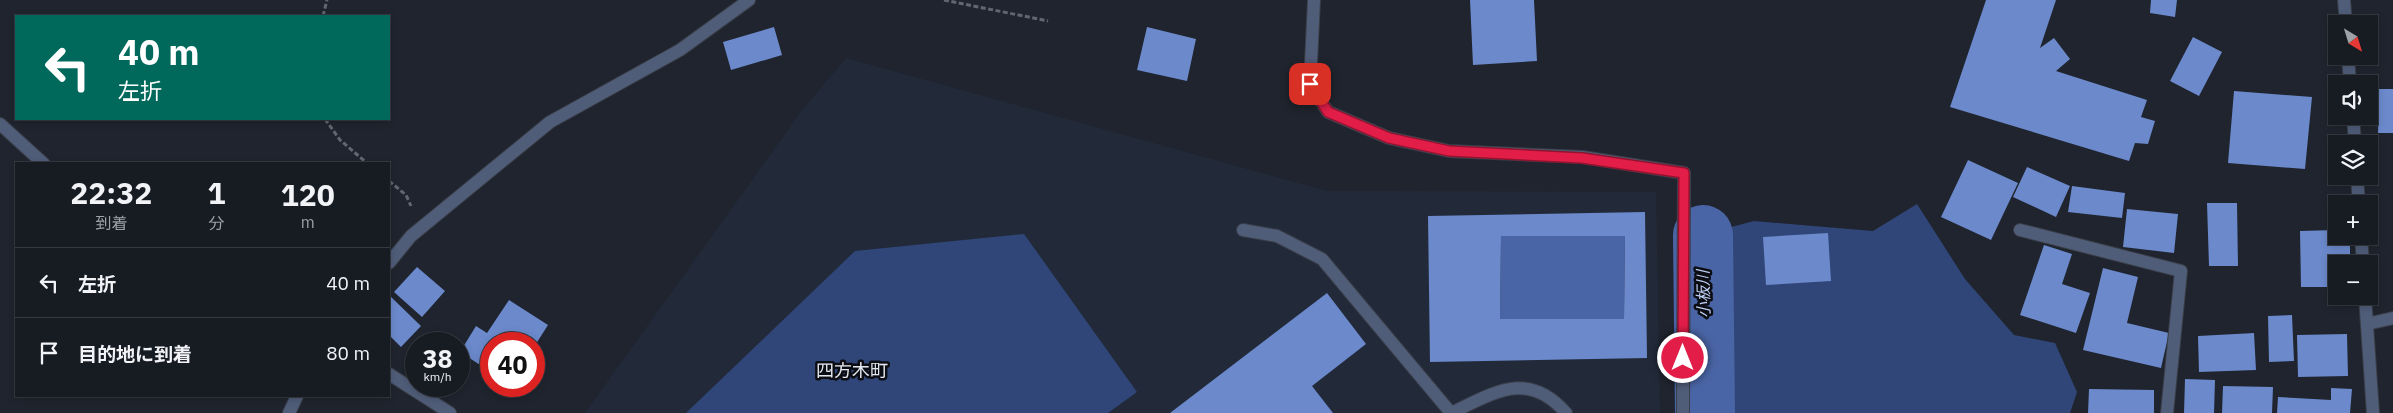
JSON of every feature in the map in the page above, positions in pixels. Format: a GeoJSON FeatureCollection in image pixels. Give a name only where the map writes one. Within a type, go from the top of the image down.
{"type":"FeatureCollection","features":[{"type":"Feature","properties":{"kind":"street"},"geometry":{"type":"LineString","coordinates":[[390,262],[411,236],[550,122],[680,50],[749,0]]}},
{"type":"Feature","properties":{"kind":"street"},"geometry":{"type":"LineString","coordinates":[[1314,0],[1310,84],[1328,112],[1389,138],[1449,151],[1582,158],[1684,173],[1683,413]]}},
{"type":"Feature","properties":{"kind":"street"},"geometry":{"type":"LineString","coordinates":[[2344,0],[2345,15]]}},
{"type":"Feature","properties":{"kind":"street"},"geometry":{"type":"LineString","coordinates":[[0,124],[42,162]]}},
{"type":"Feature","properties":{"kind":"street"},"geometry":{"type":"LineString","coordinates":[[1243,230],[1277,236],[1322,260],[1451,413],[1499,391],[1526,387],[1555,400],[1566,413]]}},
{"type":"Feature","properties":{"kind":"street"},"geometry":{"type":"LineString","coordinates":[[2020,230],[2180,271],[2167,413]]}},
{"type":"Feature","properties":{"kind":"street"},"geometry":{"type":"LineString","coordinates":[[2366,305],[2373,413]]}},
{"type":"Feature","properties":{"kind":"street"},"geometry":{"type":"LineString","coordinates":[[2367,324],[2393,318]]}},
{"type":"Feature","properties":{"kind":"street"},"geometry":{"type":"LineString","coordinates":[[390,375],[450,413]]}},
{"type":"Feature","properties":{"kind":"street"},"geometry":{"type":"LineString","coordinates":[[289,413],[297,397]]}},
{"type":"Feature","properties":{"kind":"path"},"geometry":{"type":"LineString","coordinates":[[323,15],[327,0]]}},
{"type":"Feature","properties":{"kind":"path"},"geometry":{"type":"LineString","coordinates":[[944,0],[1048,21]]}},
{"type":"Feature","properties":{"kind":"path"},"geometry":{"type":"LineString","coordinates":[[326,120],[340,140],[366,162]]}},
{"type":"Feature","properties":{"kind":"shaded area"},"geometry":{"type":"Polygon","coordinates":[[[846,58],[1327,191],[1656,192],[1660,413],[585,413],[803,109],[846,58]]]}},
{"type":"Feature","properties":{"kind":"shaded area"},"geometry":{"type":"Polygon","coordinates":[[[1917,204],[1965,279],[2014,335],[2055,343],[2077,392],[2070,413],[1713,413],[1712,232],[1754,221],[1873,231],[1917,204]]]}},
{"type":"Feature","properties":{"kind":"shaded area"},"geometry":{"type":"Polygon","coordinates":[[[1024,234],[1137,392],[1108,413],[686,413],[855,251],[1024,234]]]}},
{"type":"Feature","properties":{"kind":"shaded area"},"geometry":{"type":"Polygon","coordinates":[[[1501,236],[1625,236],[1624,319],[1500,319],[1501,236]]]}},
{"type":"Feature","properties":{"kind":"building"},"geometry":{"type":"Polygon","coordinates":[[[1470,0],[1534,0],[1537,61],[1473,65],[1470,0]]]}},
{"type":"Feature","properties":{"kind":"building"},"geometry":{"type":"Polygon","coordinates":[[[1986,0],[2056,0],[2040,48],[2054,38],[2070,59],[2056,71],[2147,100],[2141,117],[2155,121],[2148,144],[2135,143],[2129,161],[1950,107],[1986,0]]]}},
{"type":"Feature","properties":{"kind":"building"},"geometry":{"type":"Polygon","coordinates":[[[2151,0],[2177,0],[2175,17],[2150,13],[2151,0]]]}},
{"type":"Feature","properties":{"kind":"building"},"geometry":{"type":"Polygon","coordinates":[[[774,27],[782,55],[731,70],[723,42],[774,27]]]}},
{"type":"Feature","properties":{"kind":"building"},"geometry":{"type":"Polygon","coordinates":[[[1147,27],[1196,39],[1187,81],[1137,70],[1147,27]]]}},
{"type":"Feature","properties":{"kind":"building"},"geometry":{"type":"Polygon","coordinates":[[[2193,37],[2222,52],[2199,96],[2170,81],[2193,37]]]}},
{"type":"Feature","properties":{"kind":"building"},"geometry":{"type":"Polygon","coordinates":[[[2379,89],[2393,89],[2393,133],[2378,133],[2379,89]]]}},
{"type":"Feature","properties":{"kind":"building"},"geometry":{"type":"Polygon","coordinates":[[[2234,91],[2312,97],[2305,169],[2228,163],[2234,91]]]}},
{"type":"Feature","properties":{"kind":"building"},"geometry":{"type":"Polygon","coordinates":[[[1968,160],[2018,183],[1991,240],[1941,217],[1968,160]]]}},
{"type":"Feature","properties":{"kind":"building"},"geometry":{"type":"Polygon","coordinates":[[[2027,167],[2070,186],[2056,217],[2013,197],[2027,167]]]}},
{"type":"Feature","properties":{"kind":"building"},"geometry":{"type":"Polygon","coordinates":[[[2072,186],[2125,193],[2122,218],[2068,212],[2072,186]]]}},
{"type":"Feature","properties":{"kind":"building"},"geometry":{"type":"Polygon","coordinates":[[[2207,203],[2237,203],[2238,266],[2209,266],[2207,203]]]}},
{"type":"Feature","properties":{"kind":"building"},"geometry":{"type":"Polygon","coordinates":[[[2127,209],[2178,214],[2174,253],[2123,247],[2127,209]]]}},
{"type":"Feature","properties":{"kind":"building"},"geometry":{"type":"Polygon","coordinates":[[[1645,212],[1647,358],[1430,362],[1428,216],[1645,212]],[[1501,236],[1500,319],[1624,319],[1625,236],[1501,236]]]}},
{"type":"Feature","properties":{"kind":"building"},"geometry":{"type":"Polygon","coordinates":[[[2328,230],[2328,245],[2350,245],[2350,255],[2328,255],[2328,287],[2301,287],[2300,231],[2328,230]]]}},
{"type":"Feature","properties":{"kind":"building"},"geometry":{"type":"Polygon","coordinates":[[[1828,233],[1831,281],[1766,285],[1763,237],[1828,233]]]}},
{"type":"Feature","properties":{"kind":"building"},"geometry":{"type":"Polygon","coordinates":[[[2044,245],[2072,254],[2062,284],[2090,293],[2076,333],[2020,315],[2044,245]]]}},
{"type":"Feature","properties":{"kind":"building"},"geometry":{"type":"Polygon","coordinates":[[[417,267],[445,291],[422,317],[394,292],[417,267]]]}},
{"type":"Feature","properties":{"kind":"building"},"geometry":{"type":"Polygon","coordinates":[[[2103,268],[2138,277],[2127,323],[2169,333],[2161,368],[2083,350],[2103,268]]]}},
{"type":"Feature","properties":{"kind":"building"},"geometry":{"type":"Polygon","coordinates":[[[1327,293],[1366,344],[1312,386],[1333,413],[1170,413],[1327,293]]]}},
{"type":"Feature","properties":{"kind":"building"},"geometry":{"type":"Polygon","coordinates":[[[390,296],[421,326],[415,332],[405,332],[405,343],[401,347],[390,336],[390,296]]]}},
{"type":"Feature","properties":{"kind":"building"},"geometry":{"type":"Polygon","coordinates":[[[509,300],[548,325],[544,332],[488,332],[509,300]]]}},
{"type":"Feature","properties":{"kind":"building"},"geometry":{"type":"Polygon","coordinates":[[[2292,315],[2294,361],[2269,362],[2268,316],[2292,315]]]}},
{"type":"Feature","properties":{"kind":"building"},"geometry":{"type":"Polygon","coordinates":[[[476,326],[485,332],[480,332],[480,365],[470,358],[470,336],[476,326]]]}},
{"type":"Feature","properties":{"kind":"building"},"geometry":{"type":"Polygon","coordinates":[[[2254,333],[2256,370],[2199,372],[2198,336],[2254,333]]]}},
{"type":"Feature","properties":{"kind":"building"},"geometry":{"type":"Polygon","coordinates":[[[2347,334],[2348,376],[2298,377],[2297,335],[2347,334]]]}},
{"type":"Feature","properties":{"kind":"building"},"geometry":{"type":"Polygon","coordinates":[[[2185,379],[2215,380],[2214,413],[2184,413],[2185,379]]]}},
{"type":"Feature","properties":{"kind":"building"},"geometry":{"type":"Polygon","coordinates":[[[2223,386],[2273,387],[2272,413],[2222,413],[2223,386]]]}},
{"type":"Feature","properties":{"kind":"building"},"geometry":{"type":"Polygon","coordinates":[[[2331,388],[2352,389],[2350,413],[2277,413],[2278,397],[2331,400],[2331,388]]]}},
{"type":"Feature","properties":{"kind":"building"},"geometry":{"type":"Polygon","coordinates":[[[2089,389],[2154,390],[2154,413],[2088,413],[2089,389]]]}},
{"type":"Feature","properties":{"kind":"waterway","name":"小板川"},"geometry":{"type":"LineString","coordinates":[[1703,235],[1705,413]]}},
{"type":"Feature","properties":{"kind":"district","name":"四方木町"},"geometry":{"type":"Point","coordinates":[852,371]}},
{"type":"Feature","properties":{"kind":"route"},"geometry":{"type":"LineString","coordinates":[[1310,84],[1328,112],[1389,138],[1449,151],[1582,158],[1684,173],[1683,358]]}}]}
